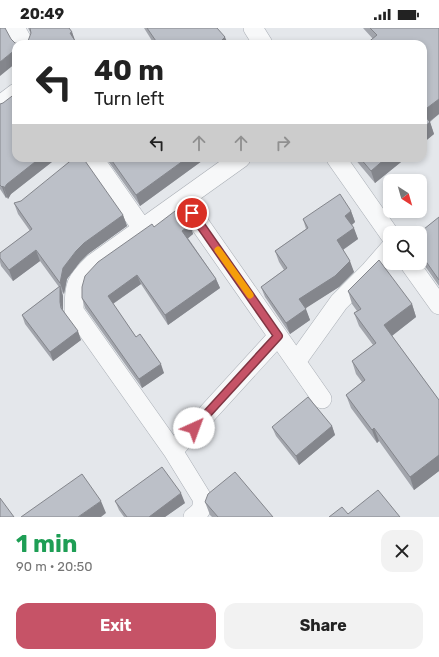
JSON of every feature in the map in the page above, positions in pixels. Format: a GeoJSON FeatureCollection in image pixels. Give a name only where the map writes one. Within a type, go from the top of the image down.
{"type":"FeatureCollection","features":[{"type":"Feature","properties":{"kind":"street"},"geometry":{"type":"LineString","coordinates":[[15,28],[22,40]]}},
{"type":"Feature","properties":{"kind":"street"},"geometry":{"type":"LineString","coordinates":[[253,28],[260,40]]}},
{"type":"Feature","properties":{"kind":"street"},"geometry":{"type":"LineString","coordinates":[[0,105],[12,96]]}},
{"type":"Feature","properties":{"kind":"street"},"geometry":{"type":"LineString","coordinates":[[96,162],[142,228]]}},
{"type":"Feature","properties":{"kind":"street"},"geometry":{"type":"LineString","coordinates":[[193,517],[199,513],[203,506],[202,498],[173,451],[74,311],[74,290],[82,274],[94,263],[235,162]]}},
{"type":"Feature","properties":{"kind":"street"},"geometry":{"type":"LineString","coordinates":[[339,162],[384,226]]}},
{"type":"Feature","properties":{"kind":"street"},"geometry":{"type":"LineString","coordinates":[[183,200],[322,399]]}},
{"type":"Feature","properties":{"kind":"street"},"geometry":{"type":"LineString","coordinates":[[296,362],[339,302],[383,256]]}},
{"type":"Feature","properties":{"kind":"street"},"geometry":{"type":"LineString","coordinates":[[414,270],[439,305]]}},
{"type":"Feature","properties":{"kind":"street"},"geometry":{"type":"LineString","coordinates":[[173,451],[278,336]]}},
{"type":"Feature","properties":{"kind":"building"},"geometry":{"type":"Polygon","coordinates":[[[0,28],[5,28],[12,40],[12,52],[0,62],[0,28]]]}},
{"type":"Feature","properties":{"kind":"building"},"geometry":{"type":"Polygon","coordinates":[[[30,28],[69,28],[74,40],[28,40],[31,33],[30,28]]]}},
{"type":"Feature","properties":{"kind":"building"},"geometry":{"type":"Polygon","coordinates":[[[147,28],[217,28],[225,37],[222,40],[155,40],[147,28]]]}},
{"type":"Feature","properties":{"kind":"building"},"geometry":{"type":"Polygon","coordinates":[[[370,28],[439,28],[439,99],[427,108],[427,40],[371,40],[377,35],[370,28]]]}},
{"type":"Feature","properties":{"kind":"building"},"geometry":{"type":"Polygon","coordinates":[[[12,96],[12,162],[35,162],[4,188],[0,185],[0,104],[12,96]]]}},
{"type":"Feature","properties":{"kind":"building"},"geometry":{"type":"Polygon","coordinates":[[[69,162],[86,162],[123,215],[84,243],[76,251],[63,268],[60,283],[36,250],[9,270],[0,258],[0,253],[32,229],[14,203],[21,201],[69,162]]]}},
{"type":"Feature","properties":{"kind":"building"},"geometry":{"type":"Polygon","coordinates":[[[113,162],[181,162],[136,195],[113,162]]]}},
{"type":"Feature","properties":{"kind":"building"},"geometry":{"type":"Polygon","coordinates":[[[363,162],[381,162],[371,171],[363,162]]]}},
{"type":"Feature","properties":{"kind":"building"},"geometry":{"type":"Polygon","coordinates":[[[340,194],[351,211],[345,216],[354,228],[337,240],[350,261],[335,276],[299,299],[306,309],[286,323],[261,287],[287,268],[275,251],[308,228],[303,219],[340,194]]]}},
{"type":"Feature","properties":{"kind":"building"},"geometry":{"type":"Polygon","coordinates":[[[179,208],[190,225],[182,231],[216,279],[165,315],[137,275],[108,296],[136,337],[140,334],[161,364],[139,379],[82,298],[82,287],[85,276],[98,262],[152,224],[154,227],[179,208]]]}},
{"type":"Feature","properties":{"kind":"building"},"geometry":{"type":"Polygon","coordinates":[[[439,217],[439,280],[427,263],[427,227],[439,217]]]}},
{"type":"Feature","properties":{"kind":"building"},"geometry":{"type":"Polygon","coordinates":[[[379,260],[383,265],[383,270],[386,270],[412,304],[384,325],[439,400],[439,455],[410,477],[374,428],[372,430],[346,395],[365,380],[352,361],[376,343],[354,313],[361,309],[348,291],[379,260]]]}},
{"type":"Feature","properties":{"kind":"building"},"geometry":{"type":"Polygon","coordinates":[[[60,286],[61,308],[78,331],[50,352],[22,315],[60,286]]]}},
{"type":"Feature","properties":{"kind":"building"},"geometry":{"type":"Polygon","coordinates":[[[308,397],[332,426],[296,456],[272,427],[308,397]]]}},
{"type":"Feature","properties":{"kind":"building"},"geometry":{"type":"Polygon","coordinates":[[[162,467],[181,493],[149,517],[127,517],[115,501],[162,467]]]}},
{"type":"Feature","properties":{"kind":"building"},"geometry":{"type":"Polygon","coordinates":[[[235,472],[273,517],[218,517],[205,502],[208,494],[235,472]]]}},
{"type":"Feature","properties":{"kind":"building"},"geometry":{"type":"Polygon","coordinates":[[[82,474],[101,501],[78,517],[21,517],[82,474]]]}},
{"type":"Feature","properties":{"kind":"building"},"geometry":{"type":"Polygon","coordinates":[[[378,490],[400,517],[329,517],[342,507],[348,514],[378,490]]]}},
{"type":"Feature","properties":{"kind":"building"},"geometry":{"type":"Polygon","coordinates":[[[0,498],[14,517],[0,517],[0,498]]]}},
{"type":"Feature","properties":{"kind":"slow traffic"},"geometry":{"type":"LineString","coordinates":[[218,250],[250,295]]}},
{"type":"Feature","properties":{"kind":"route"},"geometry":{"type":"LineString","coordinates":[[192,213],[278,336],[194,428]]}}]}
